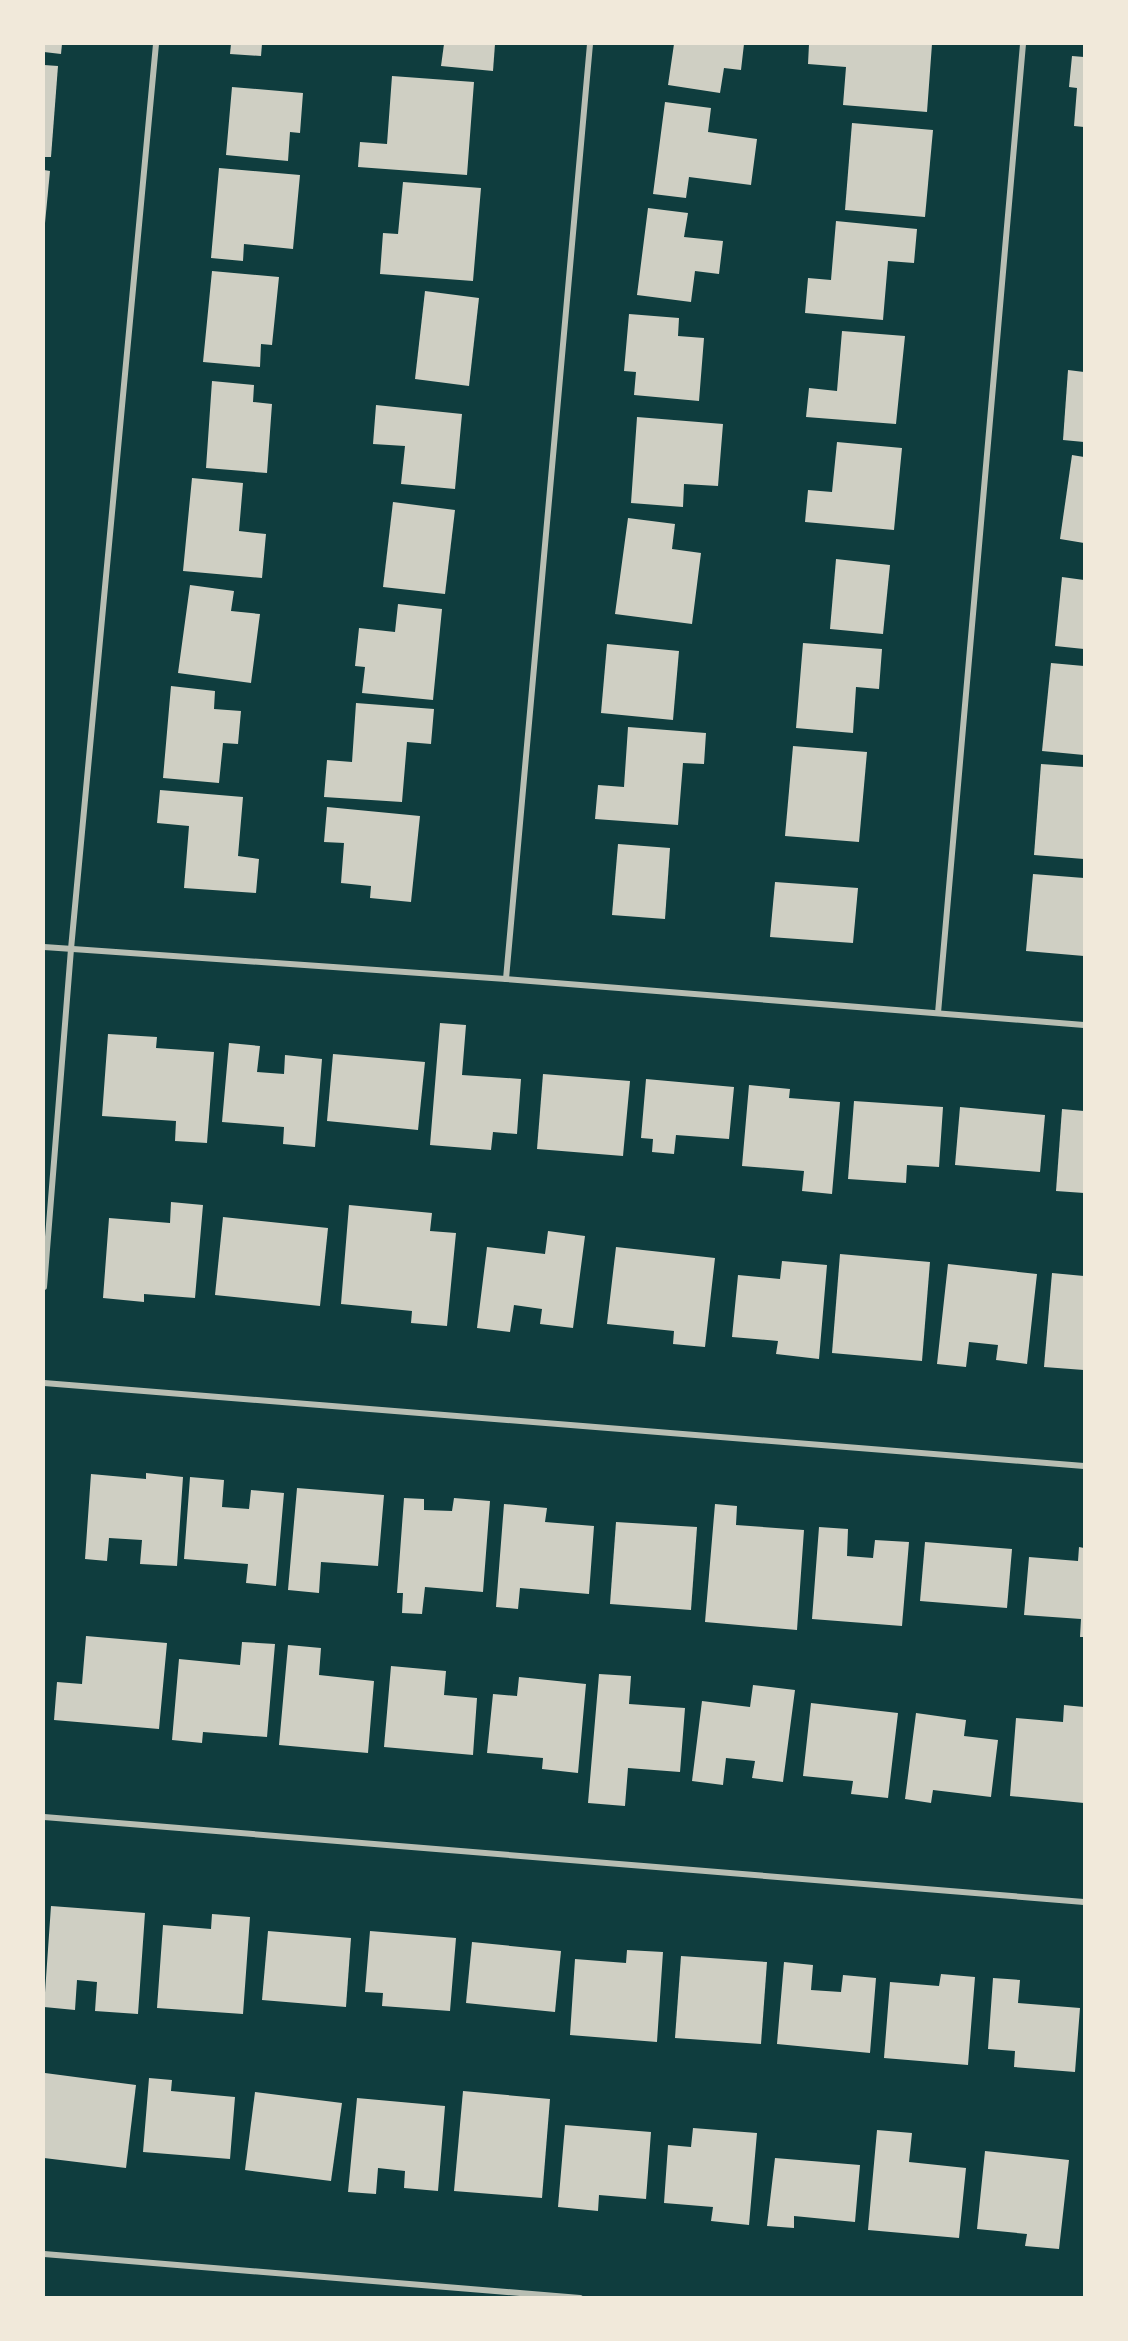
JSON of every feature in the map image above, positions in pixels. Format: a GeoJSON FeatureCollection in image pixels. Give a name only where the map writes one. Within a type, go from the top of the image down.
{"type":"FeatureCollection","features":[{"type":"Feature","properties":{"kind":"street"},"geometry":{"type":"LineString","coordinates":[[44,1287],[71,949],[156,44]]}},
{"type":"Feature","properties":{"kind":"street"},"geometry":{"type":"LineString","coordinates":[[506,979],[590,44]]}},
{"type":"Feature","properties":{"kind":"street"},"geometry":{"type":"LineString","coordinates":[[938,1013],[1023,44]]}},
{"type":"Feature","properties":{"kind":"street"},"geometry":{"type":"LineString","coordinates":[[44,947],[506,979],[1084,1025]]}},
{"type":"Feature","properties":{"kind":"street"},"geometry":{"type":"LineString","coordinates":[[44,1383],[1084,1466]]}},
{"type":"Feature","properties":{"kind":"street"},"geometry":{"type":"LineString","coordinates":[[44,1817],[1084,1902]]}},
{"type":"Feature","properties":{"kind":"street"},"geometry":{"type":"LineString","coordinates":[[44,2254],[580,2298]]}},
{"type":"Feature","properties":{"kind":"building"},"geometry":{"type":"Polygon","coordinates":[[[44,44],[62,44],[61,54],[44,52],[44,44]]]}},
{"type":"Feature","properties":{"kind":"building"},"geometry":{"type":"Polygon","coordinates":[[[231,44],[262,44],[261,56],[230,54],[231,44]]]}},
{"type":"Feature","properties":{"kind":"building"},"geometry":{"type":"Polygon","coordinates":[[[444,44],[495,44],[493,71],[441,66],[444,44]]]}},
{"type":"Feature","properties":{"kind":"building"},"geometry":{"type":"Polygon","coordinates":[[[674,44],[744,44],[741,70],[724,68],[720,93],[668,85],[674,44]]]}},
{"type":"Feature","properties":{"kind":"building"},"geometry":{"type":"Polygon","coordinates":[[[809,44],[932,44],[927,112],[843,105],[846,67],[808,64],[809,44]]]}},
{"type":"Feature","properties":{"kind":"building"},"geometry":{"type":"Polygon","coordinates":[[[1072,56],[1084,57],[1084,127],[1074,126],[1077,88],[1069,87],[1072,56]]]}},
{"type":"Feature","properties":{"kind":"building"},"geometry":{"type":"Polygon","coordinates":[[[44,65],[58,66],[51,157],[44,157],[44,65]]]}},
{"type":"Feature","properties":{"kind":"building"},"geometry":{"type":"Polygon","coordinates":[[[392,76],[474,82],[467,175],[358,167],[360,142],[387,144],[392,76]]]}},
{"type":"Feature","properties":{"kind":"building"},"geometry":{"type":"Polygon","coordinates":[[[232,87],[303,93],[300,133],[290,132],[288,161],[226,155],[232,87]]]}},
{"type":"Feature","properties":{"kind":"building"},"geometry":{"type":"Polygon","coordinates":[[[665,102],[711,108],[708,132],[757,139],[751,185],[689,177],[686,198],[653,194],[665,102]]]}},
{"type":"Feature","properties":{"kind":"building"},"geometry":{"type":"Polygon","coordinates":[[[852,123],[933,130],[925,217],[845,210],[852,123]]]}},
{"type":"Feature","properties":{"kind":"building"},"geometry":{"type":"Polygon","coordinates":[[[219,168],[300,175],[293,249],[244,244],[243,261],[211,258],[219,168]]]}},
{"type":"Feature","properties":{"kind":"building"},"geometry":{"type":"Polygon","coordinates":[[[44,170],[50,171],[45,223],[44,223],[44,170]]]}},
{"type":"Feature","properties":{"kind":"building"},"geometry":{"type":"Polygon","coordinates":[[[403,182],[481,188],[473,281],[380,274],[383,233],[398,234],[403,182]]]}},
{"type":"Feature","properties":{"kind":"building"},"geometry":{"type":"Polygon","coordinates":[[[648,208],[688,213],[684,237],[723,241],[719,274],[695,271],[691,302],[637,295],[648,208]]]}},
{"type":"Feature","properties":{"kind":"building"},"geometry":{"type":"Polygon","coordinates":[[[836,221],[917,229],[914,263],[888,261],[883,320],[805,313],[808,278],[831,280],[836,221]]]}},
{"type":"Feature","properties":{"kind":"building"},"geometry":{"type":"Polygon","coordinates":[[[212,271],[279,277],[272,345],[261,344],[260,367],[203,362],[212,271]]]}},
{"type":"Feature","properties":{"kind":"building"},"geometry":{"type":"Polygon","coordinates":[[[425,291],[479,298],[469,386],[415,379],[425,291]]]}},
{"type":"Feature","properties":{"kind":"building"},"geometry":{"type":"Polygon","coordinates":[[[629,314],[679,318],[678,336],[704,338],[699,401],[634,395],[636,372],[624,371],[629,314]]]}},
{"type":"Feature","properties":{"kind":"building"},"geometry":{"type":"Polygon","coordinates":[[[842,331],[905,336],[896,424],[806,417],[809,388],[837,391],[842,331]]]}},
{"type":"Feature","properties":{"kind":"building"},"geometry":{"type":"Polygon","coordinates":[[[1068,370],[1084,372],[1084,442],[1063,440],[1068,370]]]}},
{"type":"Feature","properties":{"kind":"building"},"geometry":{"type":"Polygon","coordinates":[[[212,381],[254,385],[253,402],[272,404],[267,473],[206,468],[212,381]]]}},
{"type":"Feature","properties":{"kind":"building"},"geometry":{"type":"Polygon","coordinates":[[[376,405],[462,414],[455,489],[401,484],[405,446],[373,444],[376,405]]]}},
{"type":"Feature","properties":{"kind":"building"},"geometry":{"type":"Polygon","coordinates":[[[637,417],[723,424],[718,486],[684,484],[683,507],[631,503],[637,417]]]}},
{"type":"Feature","properties":{"kind":"building"},"geometry":{"type":"Polygon","coordinates":[[[837,442],[902,448],[894,530],[805,522],[808,490],[832,492],[837,442]]]}},
{"type":"Feature","properties":{"kind":"building"},"geometry":{"type":"Polygon","coordinates":[[[1072,455],[1084,457],[1084,543],[1060,539],[1072,455]]]}},
{"type":"Feature","properties":{"kind":"building"},"geometry":{"type":"Polygon","coordinates":[[[192,478],[243,483],[239,531],[266,534],[262,578],[183,571],[192,478]]]}},
{"type":"Feature","properties":{"kind":"building"},"geometry":{"type":"Polygon","coordinates":[[[393,502],[455,510],[445,594],[383,587],[393,502]]]}},
{"type":"Feature","properties":{"kind":"building"},"geometry":{"type":"Polygon","coordinates":[[[628,518],[675,524],[672,549],[701,553],[692,624],[615,614],[628,518]]]}},
{"type":"Feature","properties":{"kind":"building"},"geometry":{"type":"Polygon","coordinates":[[[836,559],[890,565],[883,634],[830,629],[836,559]]]}},
{"type":"Feature","properties":{"kind":"building"},"geometry":{"type":"Polygon","coordinates":[[[1062,577],[1084,580],[1084,649],[1055,646],[1062,577]]]}},
{"type":"Feature","properties":{"kind":"building"},"geometry":{"type":"Polygon","coordinates":[[[190,585],[234,591],[231,611],[260,614],[251,683],[178,673],[190,585]]]}},
{"type":"Feature","properties":{"kind":"building"},"geometry":{"type":"Polygon","coordinates":[[[398,604],[442,609],[433,700],[362,693],[365,667],[355,666],[359,628],[395,632],[398,604]]]}},
{"type":"Feature","properties":{"kind":"building"},"geometry":{"type":"Polygon","coordinates":[[[803,643],[882,649],[879,689],[856,687],[853,733],[796,728],[803,643]]]}},
{"type":"Feature","properties":{"kind":"building"},"geometry":{"type":"Polygon","coordinates":[[[607,644],[679,651],[673,720],[601,713],[607,644]]]}},
{"type":"Feature","properties":{"kind":"building"},"geometry":{"type":"Polygon","coordinates":[[[1051,663],[1084,666],[1084,755],[1042,751],[1051,663]]]}},
{"type":"Feature","properties":{"kind":"building"},"geometry":{"type":"Polygon","coordinates":[[[171,686],[215,691],[214,709],[241,711],[238,744],[223,743],[219,783],[163,778],[171,686]]]}},
{"type":"Feature","properties":{"kind":"building"},"geometry":{"type":"Polygon","coordinates":[[[356,703],[434,709],[431,744],[407,742],[402,802],[324,797],[327,760],[352,762],[356,703]]]}},
{"type":"Feature","properties":{"kind":"building"},"geometry":{"type":"Polygon","coordinates":[[[628,727],[706,733],[704,764],[683,763],[678,825],[595,819],[598,785],[624,787],[628,727]]]}},
{"type":"Feature","properties":{"kind":"building"},"geometry":{"type":"Polygon","coordinates":[[[793,746],[867,752],[859,842],[785,836],[793,746]]]}},
{"type":"Feature","properties":{"kind":"building"},"geometry":{"type":"Polygon","coordinates":[[[1041,764],[1084,767],[1084,859],[1034,855],[1041,764]]]}},
{"type":"Feature","properties":{"kind":"building"},"geometry":{"type":"Polygon","coordinates":[[[160,790],[243,797],[238,856],[259,859],[256,893],[184,888],[189,826],[157,823],[160,790]]]}},
{"type":"Feature","properties":{"kind":"building"},"geometry":{"type":"Polygon","coordinates":[[[327,807],[420,816],[411,902],[370,898],[371,886],[341,883],[344,843],[324,842],[327,807]]]}},
{"type":"Feature","properties":{"kind":"building"},"geometry":{"type":"Polygon","coordinates":[[[618,844],[670,848],[665,919],[612,915],[618,844]]]}},
{"type":"Feature","properties":{"kind":"building"},"geometry":{"type":"Polygon","coordinates":[[[1033,874],[1084,878],[1084,956],[1026,951],[1033,874]]]}},
{"type":"Feature","properties":{"kind":"building"},"geometry":{"type":"Polygon","coordinates":[[[775,882],[858,888],[853,943],[770,937],[775,882]]]}},
{"type":"Feature","properties":{"kind":"building"},"geometry":{"type":"Polygon","coordinates":[[[440,1023],[466,1025],[462,1075],[521,1079],[517,1134],[493,1132],[491,1150],[430,1145],[440,1023]]]}},
{"type":"Feature","properties":{"kind":"building"},"geometry":{"type":"Polygon","coordinates":[[[108,1034],[157,1037],[156,1048],[214,1052],[207,1143],[175,1141],[176,1121],[102,1116],[108,1034]]]}},
{"type":"Feature","properties":{"kind":"building"},"geometry":{"type":"Polygon","coordinates":[[[229,1043],[260,1046],[257,1072],[284,1074],[285,1055],[322,1059],[315,1147],[283,1144],[284,1127],[222,1122],[229,1043]]]}},
{"type":"Feature","properties":{"kind":"building"},"geometry":{"type":"Polygon","coordinates":[[[333,1054],[425,1062],[418,1130],[327,1121],[333,1054]]]}},
{"type":"Feature","properties":{"kind":"building"},"geometry":{"type":"Polygon","coordinates":[[[543,1074],[630,1081],[623,1156],[537,1149],[543,1074]]]}},
{"type":"Feature","properties":{"kind":"building"},"geometry":{"type":"Polygon","coordinates":[[[646,1079],[734,1087],[729,1139],[676,1135],[674,1154],[652,1152],[653,1139],[641,1138],[646,1079]]]}},
{"type":"Feature","properties":{"kind":"building"},"geometry":{"type":"Polygon","coordinates":[[[749,1085],[790,1089],[789,1098],[840,1102],[832,1194],[802,1191],[804,1171],[742,1166],[749,1085]]]}},
{"type":"Feature","properties":{"kind":"building"},"geometry":{"type":"Polygon","coordinates":[[[854,1101],[943,1107],[939,1167],[907,1165],[906,1183],[848,1179],[854,1101]]]}},
{"type":"Feature","properties":{"kind":"building"},"geometry":{"type":"Polygon","coordinates":[[[960,1107],[1045,1115],[1040,1172],[955,1165],[960,1107]]]}},
{"type":"Feature","properties":{"kind":"building"},"geometry":{"type":"Polygon","coordinates":[[[1062,1109],[1084,1111],[1084,1193],[1056,1191],[1062,1109]]]}},
{"type":"Feature","properties":{"kind":"building"},"geometry":{"type":"Polygon","coordinates":[[[171,1202],[203,1205],[195,1298],[144,1294],[144,1302],[103,1298],[109,1218],[170,1223],[171,1202]]]}},
{"type":"Feature","properties":{"kind":"building"},"geometry":{"type":"Polygon","coordinates":[[[349,1205],[432,1213],[430,1231],[456,1233],[447,1326],[411,1323],[412,1311],[341,1304],[349,1205]]]}},
{"type":"Feature","properties":{"kind":"building"},"geometry":{"type":"Polygon","coordinates":[[[223,1217],[328,1228],[320,1306],[215,1295],[223,1217]]]}},
{"type":"Feature","properties":{"kind":"building"},"geometry":{"type":"Polygon","coordinates":[[[548,1231],[585,1236],[573,1328],[540,1324],[542,1309],[514,1305],[510,1332],[477,1328],[487,1247],[545,1254],[548,1231]]]}},
{"type":"Feature","properties":{"kind":"building"},"geometry":{"type":"Polygon","coordinates":[[[616,1247],[715,1258],[705,1347],[673,1344],[674,1331],[607,1324],[616,1247]]]}},
{"type":"Feature","properties":{"kind":"building"},"geometry":{"type":"Polygon","coordinates":[[[840,1254],[930,1262],[922,1361],[832,1353],[840,1254]]]}},
{"type":"Feature","properties":{"kind":"building"},"geometry":{"type":"Polygon","coordinates":[[[782,1261],[827,1265],[819,1359],[776,1354],[778,1341],[732,1337],[738,1275],[780,1279],[782,1261]]]}},
{"type":"Feature","properties":{"kind":"building"},"geometry":{"type":"Polygon","coordinates":[[[948,1264],[1037,1274],[1027,1364],[996,1360],[998,1345],[969,1342],[966,1367],[937,1364],[948,1264]]]}},
{"type":"Feature","properties":{"kind":"building"},"geometry":{"type":"Polygon","coordinates":[[[1052,1273],[1084,1276],[1084,1370],[1044,1367],[1052,1273]]]}},
{"type":"Feature","properties":{"kind":"building"},"geometry":{"type":"Polygon","coordinates":[[[146,1473],[183,1477],[177,1566],[140,1564],[142,1540],[109,1538],[107,1561],[85,1559],[91,1474],[146,1479],[146,1473]]]}},
{"type":"Feature","properties":{"kind":"building"},"geometry":{"type":"Polygon","coordinates":[[[190,1477],[224,1480],[222,1507],[249,1509],[251,1490],[284,1493],[276,1586],[246,1583],[248,1564],[184,1559],[190,1477]]]}},
{"type":"Feature","properties":{"kind":"building"},"geometry":{"type":"Polygon","coordinates":[[[297,1488],[384,1495],[378,1566],[321,1562],[319,1593],[288,1590],[297,1488]]]}},
{"type":"Feature","properties":{"kind":"building"},"geometry":{"type":"Polygon","coordinates":[[[404,1498],[424,1499],[424,1510],[452,1511],[454,1498],[490,1501],[483,1592],[425,1587],[422,1614],[402,1613],[403,1593],[397,1593],[404,1498]]]}},
{"type":"Feature","properties":{"kind":"building"},"geometry":{"type":"Polygon","coordinates":[[[504,1504],[547,1508],[545,1522],[594,1526],[589,1594],[520,1588],[518,1609],[496,1607],[504,1504]]]}},
{"type":"Feature","properties":{"kind":"building"},"geometry":{"type":"Polygon","coordinates":[[[715,1504],[737,1506],[736,1525],[804,1530],[797,1630],[705,1622],[715,1504]]]}},
{"type":"Feature","properties":{"kind":"building"},"geometry":{"type":"Polygon","coordinates":[[[616,1522],[697,1527],[691,1610],[610,1604],[616,1522]]]}},
{"type":"Feature","properties":{"kind":"building"},"geometry":{"type":"Polygon","coordinates":[[[819,1527],[848,1529],[847,1556],[873,1558],[875,1540],[909,1542],[902,1626],[812,1619],[819,1527]]]}},
{"type":"Feature","properties":{"kind":"building"},"geometry":{"type":"Polygon","coordinates":[[[925,1542],[1012,1549],[1007,1608],[920,1601],[925,1542]]]}},
{"type":"Feature","properties":{"kind":"building"},"geometry":{"type":"Polygon","coordinates":[[[1079,1547],[1084,1548],[1084,1637],[1080,1637],[1081,1619],[1024,1615],[1029,1557],[1078,1561],[1079,1547]]]}},
{"type":"Feature","properties":{"kind":"building"},"geometry":{"type":"Polygon","coordinates":[[[86,1636],[167,1643],[159,1729],[54,1720],[57,1682],[82,1684],[86,1636]]]}},
{"type":"Feature","properties":{"kind":"building"},"geometry":{"type":"Polygon","coordinates":[[[242,1642],[275,1644],[267,1737],[203,1732],[202,1743],[172,1740],[179,1659],[240,1665],[242,1642]]]}},
{"type":"Feature","properties":{"kind":"building"},"geometry":{"type":"Polygon","coordinates":[[[288,1645],[321,1648],[319,1675],[374,1681],[368,1753],[279,1745],[288,1645]]]}},
{"type":"Feature","properties":{"kind":"building"},"geometry":{"type":"Polygon","coordinates":[[[391,1666],[446,1671],[444,1695],[477,1698],[473,1755],[384,1747],[391,1666]]]}},
{"type":"Feature","properties":{"kind":"building"},"geometry":{"type":"Polygon","coordinates":[[[599,1674],[631,1676],[629,1704],[685,1708],[680,1772],[628,1768],[625,1806],[588,1803],[599,1674]]]}},
{"type":"Feature","properties":{"kind":"building"},"geometry":{"type":"Polygon","coordinates":[[[519,1677],[586,1684],[578,1773],[542,1769],[543,1758],[487,1753],[493,1694],[517,1696],[519,1677]]]}},
{"type":"Feature","properties":{"kind":"building"},"geometry":{"type":"Polygon","coordinates":[[[753,1685],[795,1690],[783,1782],[752,1778],[755,1761],[726,1758],[723,1785],[692,1781],[702,1701],[750,1707],[753,1685]]]}},
{"type":"Feature","properties":{"kind":"building"},"geometry":{"type":"Polygon","coordinates":[[[811,1703],[898,1713],[888,1798],[851,1794],[853,1781],[803,1776],[811,1703]]]}},
{"type":"Feature","properties":{"kind":"building"},"geometry":{"type":"Polygon","coordinates":[[[1064,1705],[1084,1707],[1084,1803],[1010,1796],[1016,1718],[1063,1722],[1064,1705]]]}},
{"type":"Feature","properties":{"kind":"building"},"geometry":{"type":"Polygon","coordinates":[[[916,1713],[966,1720],[964,1736],[998,1740],[991,1797],[933,1790],[931,1803],[905,1799],[916,1713]]]}},
{"type":"Feature","properties":{"kind":"building"},"geometry":{"type":"Polygon","coordinates":[[[51,1906],[145,1913],[138,2014],[95,2011],[97,1982],[77,1980],[75,2010],[44,2007],[51,1906]]]}},
{"type":"Feature","properties":{"kind":"building"},"geometry":{"type":"Polygon","coordinates":[[[212,1914],[250,1917],[243,2014],[157,2008],[163,1925],[211,1929],[212,1914]]]}},
{"type":"Feature","properties":{"kind":"building"},"geometry":{"type":"Polygon","coordinates":[[[268,1931],[351,1938],[346,2007],[262,2000],[268,1931]]]}},
{"type":"Feature","properties":{"kind":"building"},"geometry":{"type":"Polygon","coordinates":[[[370,1931],[456,1938],[450,2011],[382,2006],[383,1993],[365,1992],[370,1931]]]}},
{"type":"Feature","properties":{"kind":"building"},"geometry":{"type":"Polygon","coordinates":[[[472,1942],[561,1951],[555,2012],[466,2003],[472,1942]]]}},
{"type":"Feature","properties":{"kind":"building"},"geometry":{"type":"Polygon","coordinates":[[[627,1950],[663,1952],[657,2042],[570,2035],[575,1959],[626,1963],[627,1950]]]}},
{"type":"Feature","properties":{"kind":"building"},"geometry":{"type":"Polygon","coordinates":[[[681,1956],[767,1962],[761,2044],[675,2038],[681,1956]]]}},
{"type":"Feature","properties":{"kind":"building"},"geometry":{"type":"Polygon","coordinates":[[[784,1962],[813,1965],[811,1990],[841,1992],[843,1975],[876,1978],[870,2053],[777,2044],[784,1962]]]}},
{"type":"Feature","properties":{"kind":"building"},"geometry":{"type":"Polygon","coordinates":[[[941,1974],[975,1977],[968,2065],[884,2058],[890,1982],[939,1986],[941,1974]]]}},
{"type":"Feature","properties":{"kind":"building"},"geometry":{"type":"Polygon","coordinates":[[[993,1978],[1020,1980],[1018,2003],[1080,2008],[1075,2072],[1014,2067],[1015,2051],[988,2049],[993,1978]]]}},
{"type":"Feature","properties":{"kind":"building"},"geometry":{"type":"Polygon","coordinates":[[[45,2073],[136,2085],[126,2168],[44,2158],[45,2073]]]}},
{"type":"Feature","properties":{"kind":"building"},"geometry":{"type":"Polygon","coordinates":[[[149,2078],[172,2080],[171,2091],[235,2097],[230,2159],[143,2152],[149,2078]]]}},
{"type":"Feature","properties":{"kind":"building"},"geometry":{"type":"Polygon","coordinates":[[[463,2091],[550,2099],[542,2198],[454,2191],[463,2091]]]}},
{"type":"Feature","properties":{"kind":"building"},"geometry":{"type":"Polygon","coordinates":[[[255,2092],[342,2103],[331,2181],[245,2170],[255,2092]]]}},
{"type":"Feature","properties":{"kind":"building"},"geometry":{"type":"Polygon","coordinates":[[[357,2098],[445,2106],[438,2191],[404,2188],[405,2171],[378,2168],[376,2194],[348,2192],[357,2098]]]}},
{"type":"Feature","properties":{"kind":"building"},"geometry":{"type":"Polygon","coordinates":[[[565,2125],[651,2132],[646,2199],[599,2195],[598,2211],[558,2207],[565,2125]]]}},
{"type":"Feature","properties":{"kind":"building"},"geometry":{"type":"Polygon","coordinates":[[[693,2128],[757,2133],[749,2225],[711,2221],[713,2207],[664,2203],[668,2145],[691,2147],[693,2128]]]}},
{"type":"Feature","properties":{"kind":"building"},"geometry":{"type":"Polygon","coordinates":[[[877,2130],[912,2133],[909,2162],[966,2168],[959,2238],[868,2230],[877,2130]]]}},
{"type":"Feature","properties":{"kind":"building"},"geometry":{"type":"Polygon","coordinates":[[[985,2151],[1069,2160],[1059,2249],[1025,2246],[1027,2234],[977,2229],[985,2151]]]}},
{"type":"Feature","properties":{"kind":"building"},"geometry":{"type":"Polygon","coordinates":[[[775,2158],[860,2165],[855,2222],[794,2216],[794,2228],[767,2226],[775,2158]]]}}]}
